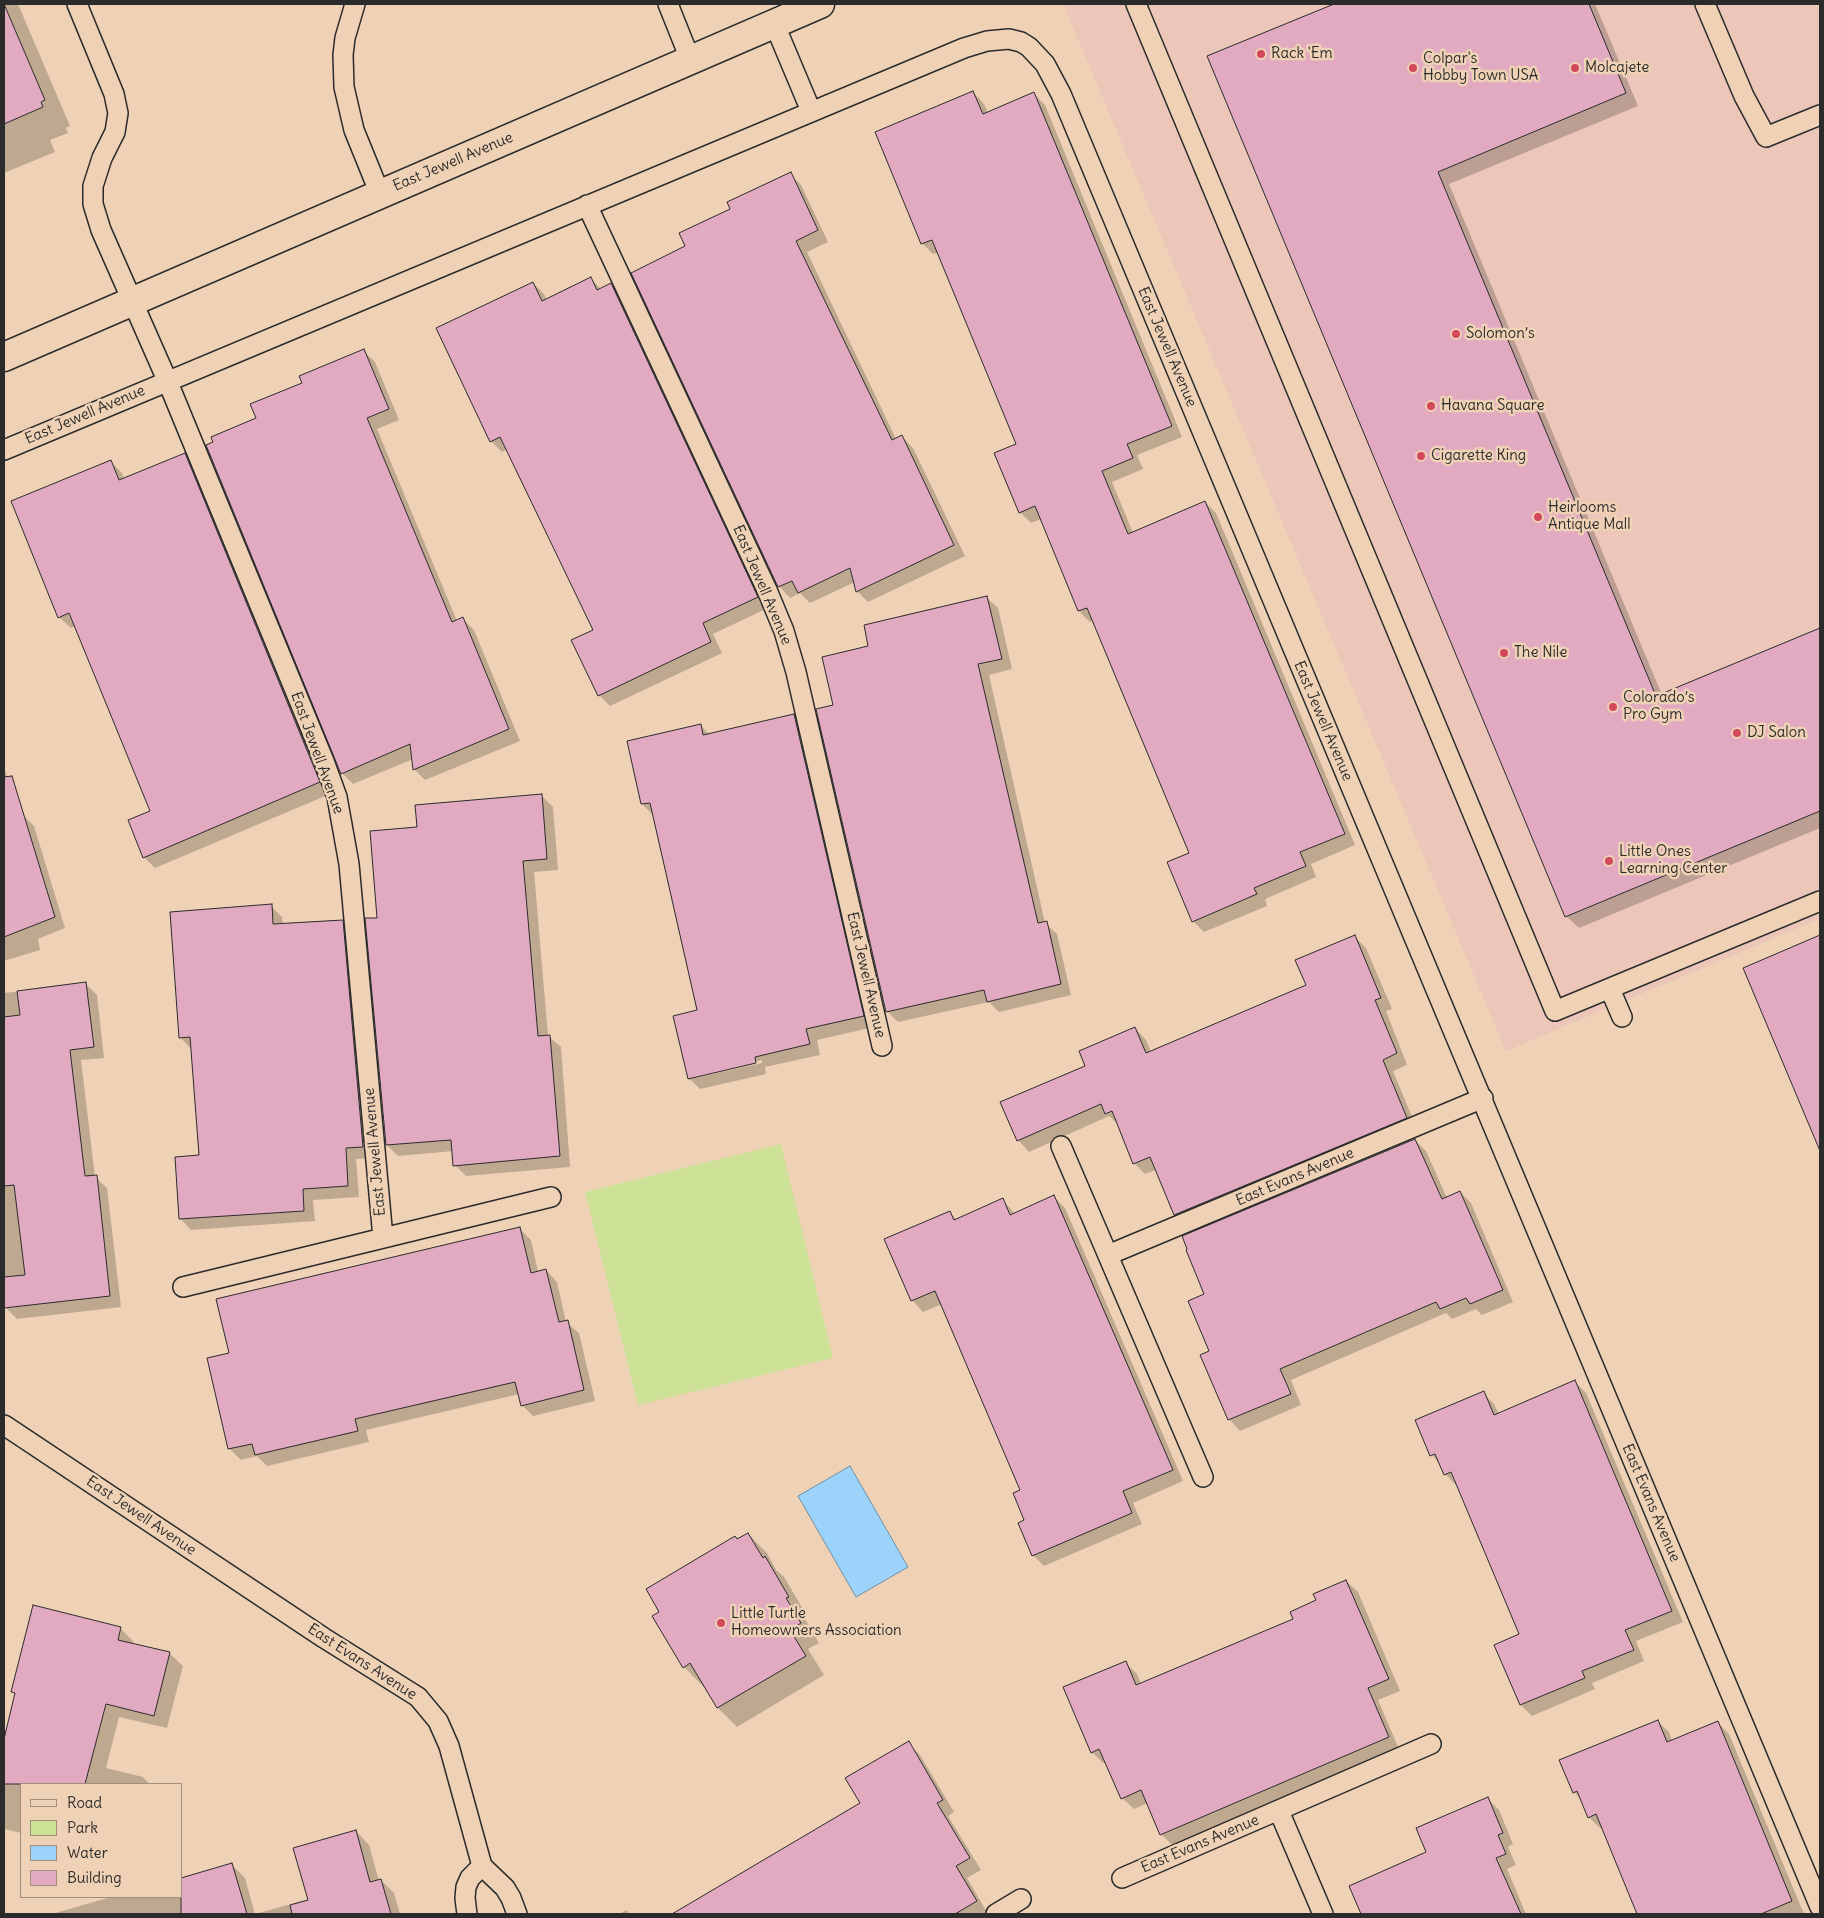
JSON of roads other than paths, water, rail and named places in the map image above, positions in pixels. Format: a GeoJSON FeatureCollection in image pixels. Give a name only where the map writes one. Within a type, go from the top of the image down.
{"type":"FeatureCollection","features":[{"type":"Feature","properties":{"kind":"street","name":"East Jewell Avenue"},"geometry":{"type":"LineString","coordinates":[[4,357],[820,4]]}},
{"type":"Feature","properties":{"kind":"lane"},"geometry":{"type":"LineString","coordinates":[[77,4],[114,94],[118,113],[115,132],[102,158],[93,186],[93,204],[100,230],[132,302]]}},
{"type":"Feature","properties":{"kind":"lane"},"geometry":{"type":"LineString","coordinates":[[355,4],[345,38],[343,54],[344,87],[354,130],[380,194]]}},
{"type":"Feature","properties":{"kind":"lane"},"geometry":{"type":"LineString","coordinates":[[668,4],[690,60]]}},
{"type":"Feature","properties":{"kind":"lane"},"geometry":{"type":"LineString","coordinates":[[1136,4],[1555,1012],[1820,901]]}},
{"type":"Feature","properties":{"kind":"lane"},"geometry":{"type":"LineString","coordinates":[[1705,4],[1744,96],[1766,137],[1820,115]]}},
{"type":"Feature","properties":{"kind":"lane"},"geometry":{"type":"LineString","coordinates":[[774,23],[811,111]]}},
{"type":"Feature","properties":{"kind":"lane","name":"East Jewell Avenue"},"geometry":{"type":"LineString","coordinates":[[4,450],[167,380],[964,48],[987,41],[1009,39],[1021,42],[1045,64],[1064,102],[1385,870]]}},
{"type":"Feature","properties":{"kind":"lane","name":"East Jewell Avenue"},"geometry":{"type":"LineString","coordinates":[[587,205],[763,581],[784,631],[796,672],[882,1046]]}},
{"type":"Feature","properties":{"kind":"lane","name":"East Jewell Avenue"},"geometry":{"type":"LineString","coordinates":[[132,302],[167,380],[324,761],[337,797],[349,864],[383,1238]]}},
{"type":"Feature","properties":{"kind":"lane","name":"East Evans Avenue"},"geometry":{"type":"LineString","coordinates":[[1385,870],[1820,1907]]}},
{"type":"Feature","properties":{"kind":"lane"},"geometry":{"type":"LineString","coordinates":[[1610,989],[1622,1017]]}},
{"type":"Feature","properties":{"kind":"lane","name":"East Evans Avenue"},"geometry":{"type":"LineString","coordinates":[[1108,1256],[1482,1098]]}},
{"type":"Feature","properties":{"kind":"lane"},"geometry":{"type":"LineString","coordinates":[[1061,1146],[1204,1477]]}},
{"type":"Feature","properties":{"kind":"lane","name":"East Jewell Avenue"},"geometry":{"type":"LineString","coordinates":[[182,1286],[551,1197]]}},
{"type":"Feature","properties":{"kind":"lane","name":"East Jewell Avenue"},"geometry":{"type":"LineString","coordinates":[[4,1425],[278,1607]]}},
{"type":"Feature","properties":{"kind":"lane","name":"East Evans Avenue"},"geometry":{"type":"LineString","coordinates":[[278,1607],[412,1693],[434,1715],[449,1746],[482,1866],[504,1888],[511,1898],[517,1914]]}},
{"type":"Feature","properties":{"kind":"lane","name":"East Evans Avenue"},"geometry":{"type":"LineString","coordinates":[[1122,1878],[1431,1744]]}},
{"type":"Feature","properties":{"kind":"lane","name":"East Evans Avenue"},"geometry":{"type":"LineString","coordinates":[[1279,1811],[1323,1914]]}},
{"type":"Feature","properties":{"kind":"lane"},"geometry":{"type":"LineString","coordinates":[[467,1914],[466,1887],[470,1878],[482,1866]]}},
{"type":"Feature","properties":{"kind":"lane"},"geometry":{"type":"LineString","coordinates":[[996,1914],[1021,1899]]}},
{"type":"Feature","properties":{"kind":"water"},"geometry":{"type":"Polygon","coordinates":[[[850,1466],[908,1567],[856,1597],[798,1496],[850,1466]]]}},
{"type":"Feature","properties":{"kind":"place","name":"Rack 'Em"},"geometry":{"type":"Point","coordinates":[1261,54]}},
{"type":"Feature","properties":{"kind":"place","name":"Colpar's Hobby Town USA"},"geometry":{"type":"Point","coordinates":[1413,68]}},
{"type":"Feature","properties":{"kind":"place","name":"Molcajete"},"geometry":{"type":"Point","coordinates":[1575,68]}},
{"type":"Feature","properties":{"kind":"place","name":"Solomon’s"},"geometry":{"type":"Point","coordinates":[1456,334]}},
{"type":"Feature","properties":{"kind":"place","name":"Havana Square"},"geometry":{"type":"Point","coordinates":[1431,406]}},
{"type":"Feature","properties":{"kind":"place","name":"Cigarette King"},"geometry":{"type":"Point","coordinates":[1421,456]}},
{"type":"Feature","properties":{"kind":"place","name":"Heirlooms Antique Mall"},"geometry":{"type":"Point","coordinates":[1538,517]}},
{"type":"Feature","properties":{"kind":"place","name":"The Nile"},"geometry":{"type":"Point","coordinates":[1504,653]}},
{"type":"Feature","properties":{"kind":"place","name":"Colorado’s Pro Gym"},"geometry":{"type":"Point","coordinates":[1613,707]}},
{"type":"Feature","properties":{"kind":"place","name":"DJ Salon"},"geometry":{"type":"Point","coordinates":[1737,733]}},
{"type":"Feature","properties":{"kind":"place","name":"Little Ones Learning Center"},"geometry":{"type":"Point","coordinates":[1609,861]}},
{"type":"Feature","properties":{"kind":"place","name":"Little Turtle Homeowners Association"},"geometry":{"type":"Point","coordinates":[721,1623]}}]}
